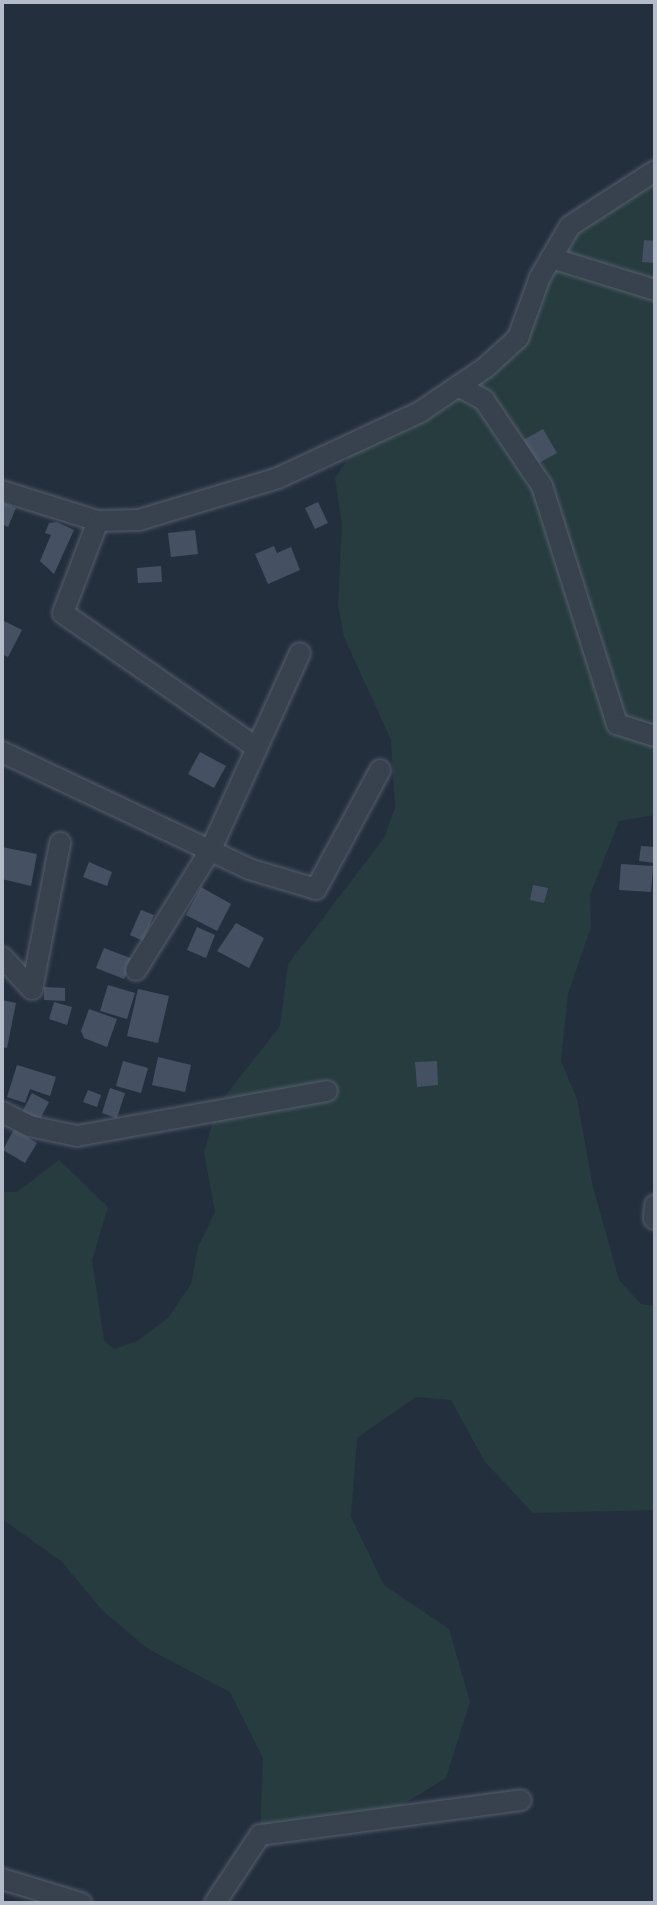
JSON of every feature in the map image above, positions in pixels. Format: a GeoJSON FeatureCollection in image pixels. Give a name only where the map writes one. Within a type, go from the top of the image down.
{"type":"FeatureCollection","features":[{"type":"Feature","properties":{"kind":"street"},"geometry":{"type":"LineString","coordinates":[[2,491],[98,521],[139,520],[278,478],[420,412],[518,338],[551,258],[570,226],[655,171]]}},
{"type":"Feature","properties":{"kind":"street"},"geometry":{"type":"LineString","coordinates":[[551,258],[655,290]]}},
{"type":"Feature","properties":{"kind":"street"},"geometry":{"type":"LineString","coordinates":[[458,386],[484,400],[542,486],[617,724],[655,736]]}},
{"type":"Feature","properties":{"kind":"street"},"geometry":{"type":"LineString","coordinates":[[98,521],[63,613],[257,748]]}},
{"type":"Feature","properties":{"kind":"street"},"geometry":{"type":"LineString","coordinates":[[136,970],[211,849],[300,653]]}},
{"type":"Feature","properties":{"kind":"street"},"geometry":{"type":"LineString","coordinates":[[2,752],[249,869],[316,889],[380,770]]}},
{"type":"Feature","properties":{"kind":"street"},"geometry":{"type":"LineString","coordinates":[[2,957],[32,989],[60,843]]}},
{"type":"Feature","properties":{"kind":"street"},"geometry":{"type":"LineString","coordinates":[[2,1112],[29,1126],[77,1136],[327,1091]]}},
{"type":"Feature","properties":{"kind":"street"},"geometry":{"type":"LineString","coordinates":[[654,1219],[655,1205]]}},
{"type":"Feature","properties":{"kind":"street"},"geometry":{"type":"LineString","coordinates":[[215,1903],[260,1835],[521,1800]]}},
{"type":"Feature","properties":{"kind":"street"},"geometry":{"type":"LineString","coordinates":[[2,1879],[81,1903]]}},
{"type":"Feature","properties":{"kind":"green space"},"geometry":{"type":"Polygon","coordinates":[[[655,171],[655,815],[619,821],[590,895],[591,927],[568,994],[561,1061],[577,1099],[593,1187],[619,1280],[641,1304],[655,1306],[655,1510],[533,1513],[485,1462],[451,1400],[416,1397],[357,1438],[351,1517],[384,1585],[449,1629],[470,1702],[446,1778],[382,1817],[260,1835],[263,1758],[230,1692],[148,1649],[102,1610],[61,1561],[2,1519],[2,1192],[17,1192],[59,1160],[108,1207],[92,1260],[104,1340],[114,1349],[137,1341],[168,1318],[191,1284],[198,1247],[215,1212],[204,1152],[218,1105],[280,1026],[288,964],[384,838],[395,808],[391,740],[344,637],[338,604],[342,525],[335,478],[359,441],[518,338],[570,226],[655,171]]]}},
{"type":"Feature","properties":{"kind":"building"},"geometry":{"type":"Polygon","coordinates":[[[644,240],[655,241],[655,263],[642,262],[644,240]]]}},
{"type":"Feature","properties":{"kind":"building"},"geometry":{"type":"Polygon","coordinates":[[[543,429],[557,453],[532,467],[518,443],[543,429]]]}},
{"type":"Feature","properties":{"kind":"building"},"geometry":{"type":"Polygon","coordinates":[[[2,502],[16,508],[8,527],[2,524],[2,502]]]}},
{"type":"Feature","properties":{"kind":"building"},"geometry":{"type":"Polygon","coordinates":[[[318,502],[328,523],[315,529],[305,508],[318,502]]]}},
{"type":"Feature","properties":{"kind":"building"},"geometry":{"type":"Polygon","coordinates":[[[57,522],[74,530],[54,574],[40,561],[51,535],[45,533],[49,523],[57,522]]]}},
{"type":"Feature","properties":{"kind":"building"},"geometry":{"type":"Polygon","coordinates":[[[195,530],[198,554],[171,557],[168,533],[195,530]]]}},
{"type":"Feature","properties":{"kind":"building"},"geometry":{"type":"Polygon","coordinates":[[[274,546],[277,553],[291,547],[300,570],[268,584],[255,554],[274,546]]]}},
{"type":"Feature","properties":{"kind":"building"},"geometry":{"type":"Polygon","coordinates":[[[161,566],[162,582],[138,583],[137,568],[161,566]]]}},
{"type":"Feature","properties":{"kind":"building"},"geometry":{"type":"Polygon","coordinates":[[[2,620],[22,630],[8,657],[2,654],[2,620]]]}},
{"type":"Feature","properties":{"kind":"building"},"geometry":{"type":"Polygon","coordinates":[[[200,752],[226,766],[214,788],[188,774],[200,752]]]}},
{"type":"Feature","properties":{"kind":"building"},"geometry":{"type":"Polygon","coordinates":[[[641,846],[655,847],[655,863],[639,861],[641,846]]]}},
{"type":"Feature","properties":{"kind":"building"},"geometry":{"type":"Polygon","coordinates":[[[2,847],[37,854],[31,886],[2,879],[2,847]]]}},
{"type":"Feature","properties":{"kind":"building"},"geometry":{"type":"Polygon","coordinates":[[[89,862],[112,872],[107,886],[83,877],[89,862]]]}},
{"type":"Feature","properties":{"kind":"building"},"geometry":{"type":"Polygon","coordinates":[[[621,864],[653,866],[651,892],[619,890],[621,864]]]}},
{"type":"Feature","properties":{"kind":"building"},"geometry":{"type":"Polygon","coordinates":[[[533,885],[548,888],[544,903],[530,900],[533,885]]]}},
{"type":"Feature","properties":{"kind":"building"},"geometry":{"type":"Polygon","coordinates":[[[201,887],[231,904],[217,931],[186,915],[201,887]]]}},
{"type":"Feature","properties":{"kind":"building"},"geometry":{"type":"Polygon","coordinates":[[[141,910],[154,915],[143,941],[130,935],[141,910]]]}},
{"type":"Feature","properties":{"kind":"building"},"geometry":{"type":"Polygon","coordinates":[[[236,923],[264,938],[249,968],[217,951],[236,923]]]}},
{"type":"Feature","properties":{"kind":"building"},"geometry":{"type":"Polygon","coordinates":[[[197,927],[215,935],[206,958],[187,950],[197,927]]]}},
{"type":"Feature","properties":{"kind":"building"},"geometry":{"type":"Polygon","coordinates":[[[104,948],[133,959],[124,979],[96,968],[104,948]]]}},
{"type":"Feature","properties":{"kind":"building"},"geometry":{"type":"Polygon","coordinates":[[[108,985],[135,993],[127,1019],[100,1011],[108,985]]]}},
{"type":"Feature","properties":{"kind":"building"},"geometry":{"type":"Polygon","coordinates":[[[44,987],[65,988],[65,1001],[44,1000],[44,987]]]}},
{"type":"Feature","properties":{"kind":"building"},"geometry":{"type":"Polygon","coordinates":[[[138,989],[169,996],[158,1043],[127,1036],[138,989]]]}},
{"type":"Feature","properties":{"kind":"building"},"geometry":{"type":"Polygon","coordinates":[[[2,1000],[16,1003],[7,1048],[2,1047],[2,1000]]]}},
{"type":"Feature","properties":{"kind":"building"},"geometry":{"type":"Polygon","coordinates":[[[54,1002],[72,1007],[67,1025],[49,1019],[54,1002]]]}},
{"type":"Feature","properties":{"kind":"building"},"geometry":{"type":"Polygon","coordinates":[[[89,1009],[117,1019],[107,1047],[84,1038],[81,1031],[89,1009]]]}},
{"type":"Feature","properties":{"kind":"building"},"geometry":{"type":"Polygon","coordinates":[[[158,1057],[191,1065],[185,1092],[152,1085],[158,1057]]]}},
{"type":"Feature","properties":{"kind":"building"},"geometry":{"type":"Polygon","coordinates":[[[123,1061],[148,1068],[141,1093],[116,1086],[123,1061]]]}},
{"type":"Feature","properties":{"kind":"building"},"geometry":{"type":"Polygon","coordinates":[[[437,1061],[438,1085],[417,1087],[415,1062],[437,1061]]]}},
{"type":"Feature","properties":{"kind":"building"},"geometry":{"type":"Polygon","coordinates":[[[17,1065],[56,1077],[50,1096],[30,1089],[25,1103],[7,1097],[17,1065]]]}},
{"type":"Feature","properties":{"kind":"building"},"geometry":{"type":"Polygon","coordinates":[[[110,1088],[125,1093],[117,1118],[102,1113],[110,1088]]]}},
{"type":"Feature","properties":{"kind":"building"},"geometry":{"type":"Polygon","coordinates":[[[88,1090],[101,1095],[97,1107],[83,1102],[88,1090]]]}},
{"type":"Feature","properties":{"kind":"building"},"geometry":{"type":"Polygon","coordinates":[[[32,1093],[49,1102],[38,1123],[21,1114],[32,1093]]]}},
{"type":"Feature","properties":{"kind":"building"},"geometry":{"type":"Polygon","coordinates":[[[14,1129],[37,1143],[25,1163],[3,1150],[14,1129]]]}}]}
